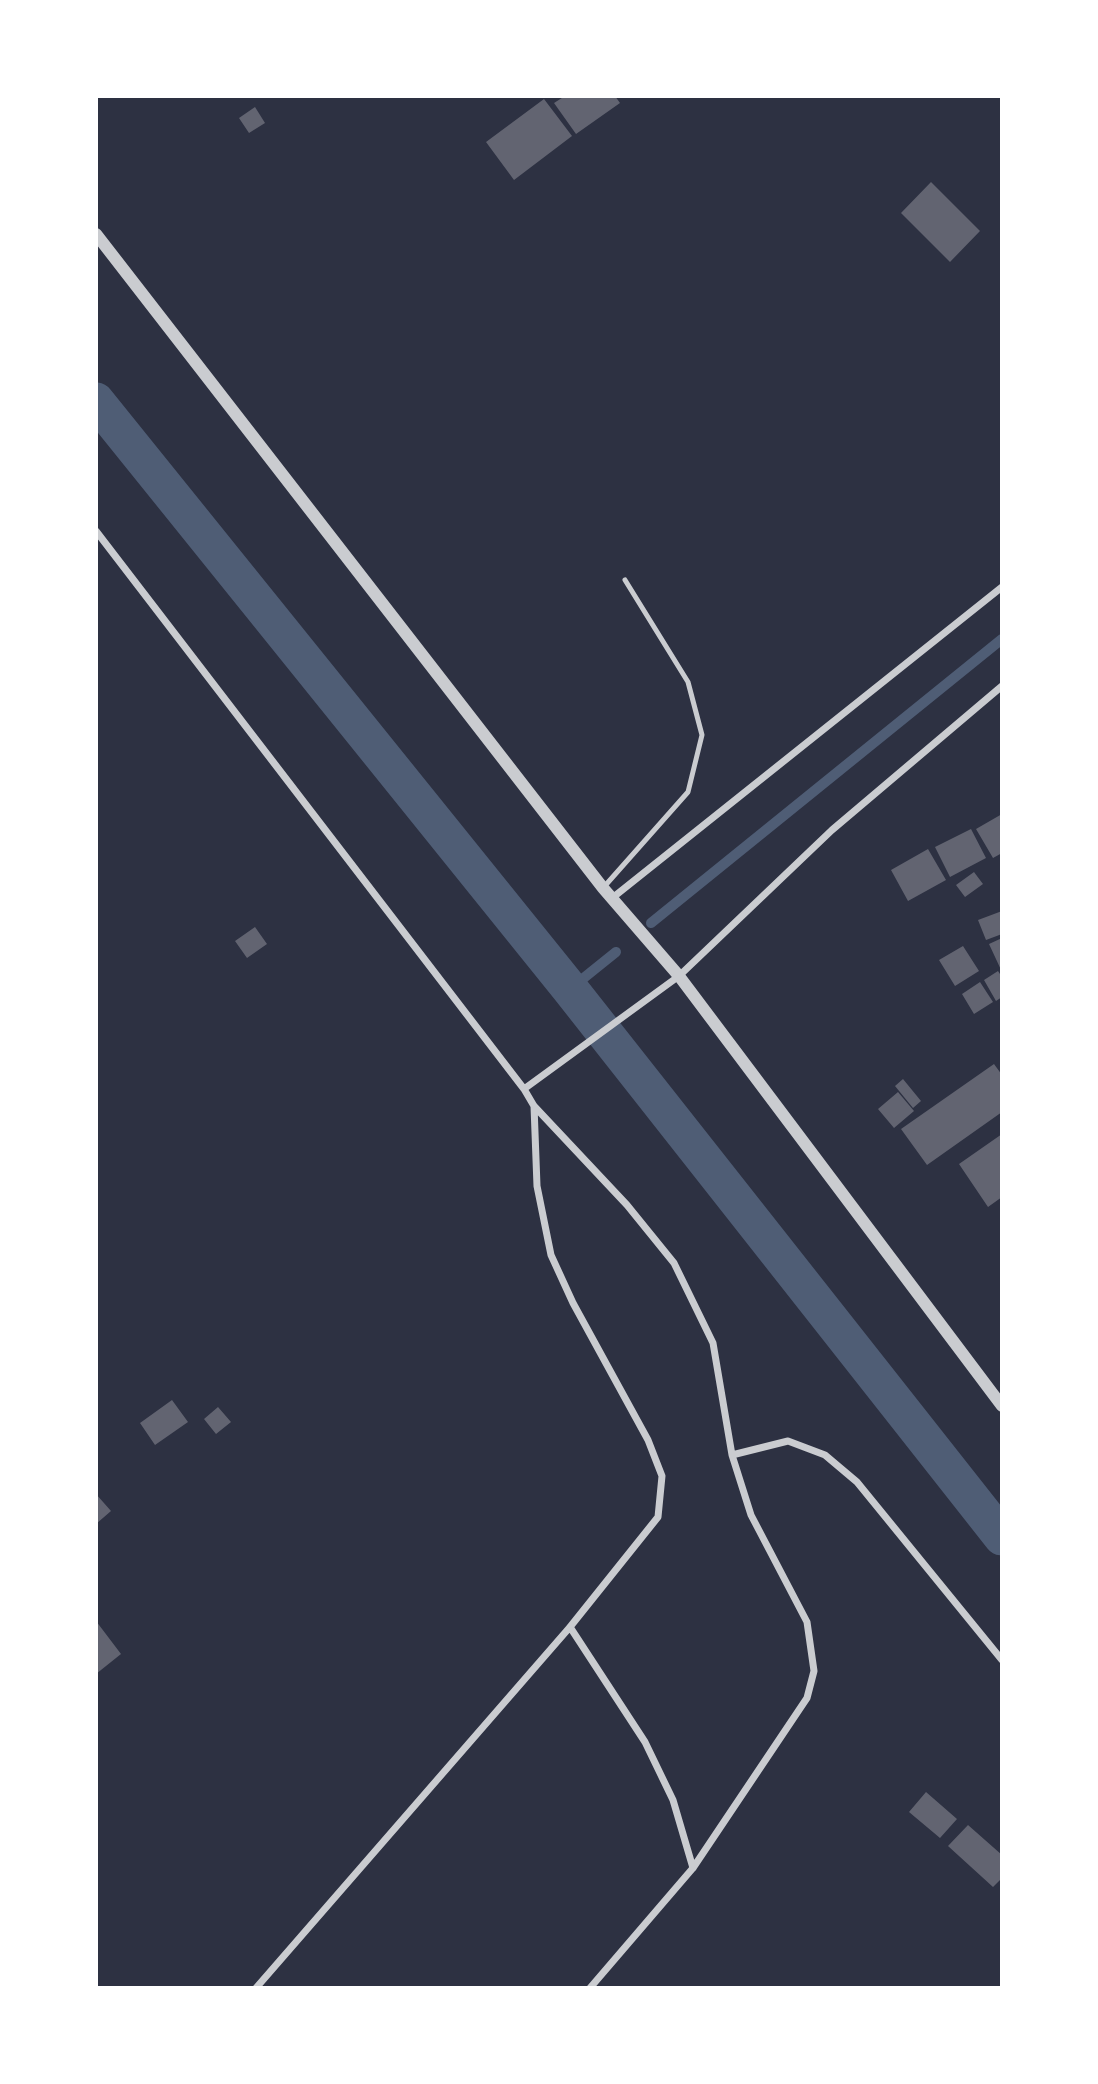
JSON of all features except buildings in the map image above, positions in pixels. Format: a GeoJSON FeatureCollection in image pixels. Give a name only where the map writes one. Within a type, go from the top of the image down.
{"type":"FeatureCollection","features":[{"type":"Feature","properties":{"kind":"street"},"geometry":{"type":"LineString","coordinates":[[96,234],[611,899],[679,976],[1002,1406]]}},
{"type":"Feature","properties":{"kind":"street"},"geometry":{"type":"LineString","coordinates":[[96,531],[524,1089],[534,1106],[627,1205],[674,1263],[713,1343],[732,1455],[751,1515],[807,1622],[814,1671],[807,1698],[693,1868],[590,1988]]}},
{"type":"Feature","properties":{"kind":"street"},"geometry":{"type":"LineString","coordinates":[[611,899],[1002,587]]}},
{"type":"Feature","properties":{"kind":"street"},"geometry":{"type":"LineString","coordinates":[[524,1089],[679,976],[832,830],[1002,686]]}},
{"type":"Feature","properties":{"kind":"street"},"geometry":{"type":"LineString","coordinates":[[256,1988],[570,1627],[658,1517],[662,1476],[648,1440],[573,1303],[551,1255],[537,1186],[534,1106]]}},
{"type":"Feature","properties":{"kind":"street"},"geometry":{"type":"LineString","coordinates":[[732,1455],[788,1441],[825,1455],[857,1482],[1002,1660]]}},
{"type":"Feature","properties":{"kind":"street"},"geometry":{"type":"LineString","coordinates":[[570,1627],[645,1742],[673,1800],[693,1868]]}},
{"type":"Feature","properties":{"kind":"lane"},"geometry":{"type":"LineString","coordinates":[[603,888],[688,792],[702,735],[688,682],[625,580]]}},
{"type":"Feature","properties":{"kind":"waterway"},"geometry":{"type":"LineString","coordinates":[[96,401],[570,989],[1002,1537]]}},
{"type":"Feature","properties":{"kind":"waterway"},"geometry":{"type":"LineString","coordinates":[[651,923],[1002,639]]}},
{"type":"Feature","properties":{"kind":"waterway"},"geometry":{"type":"LineString","coordinates":[[570,989],[616,952]]}}]}
